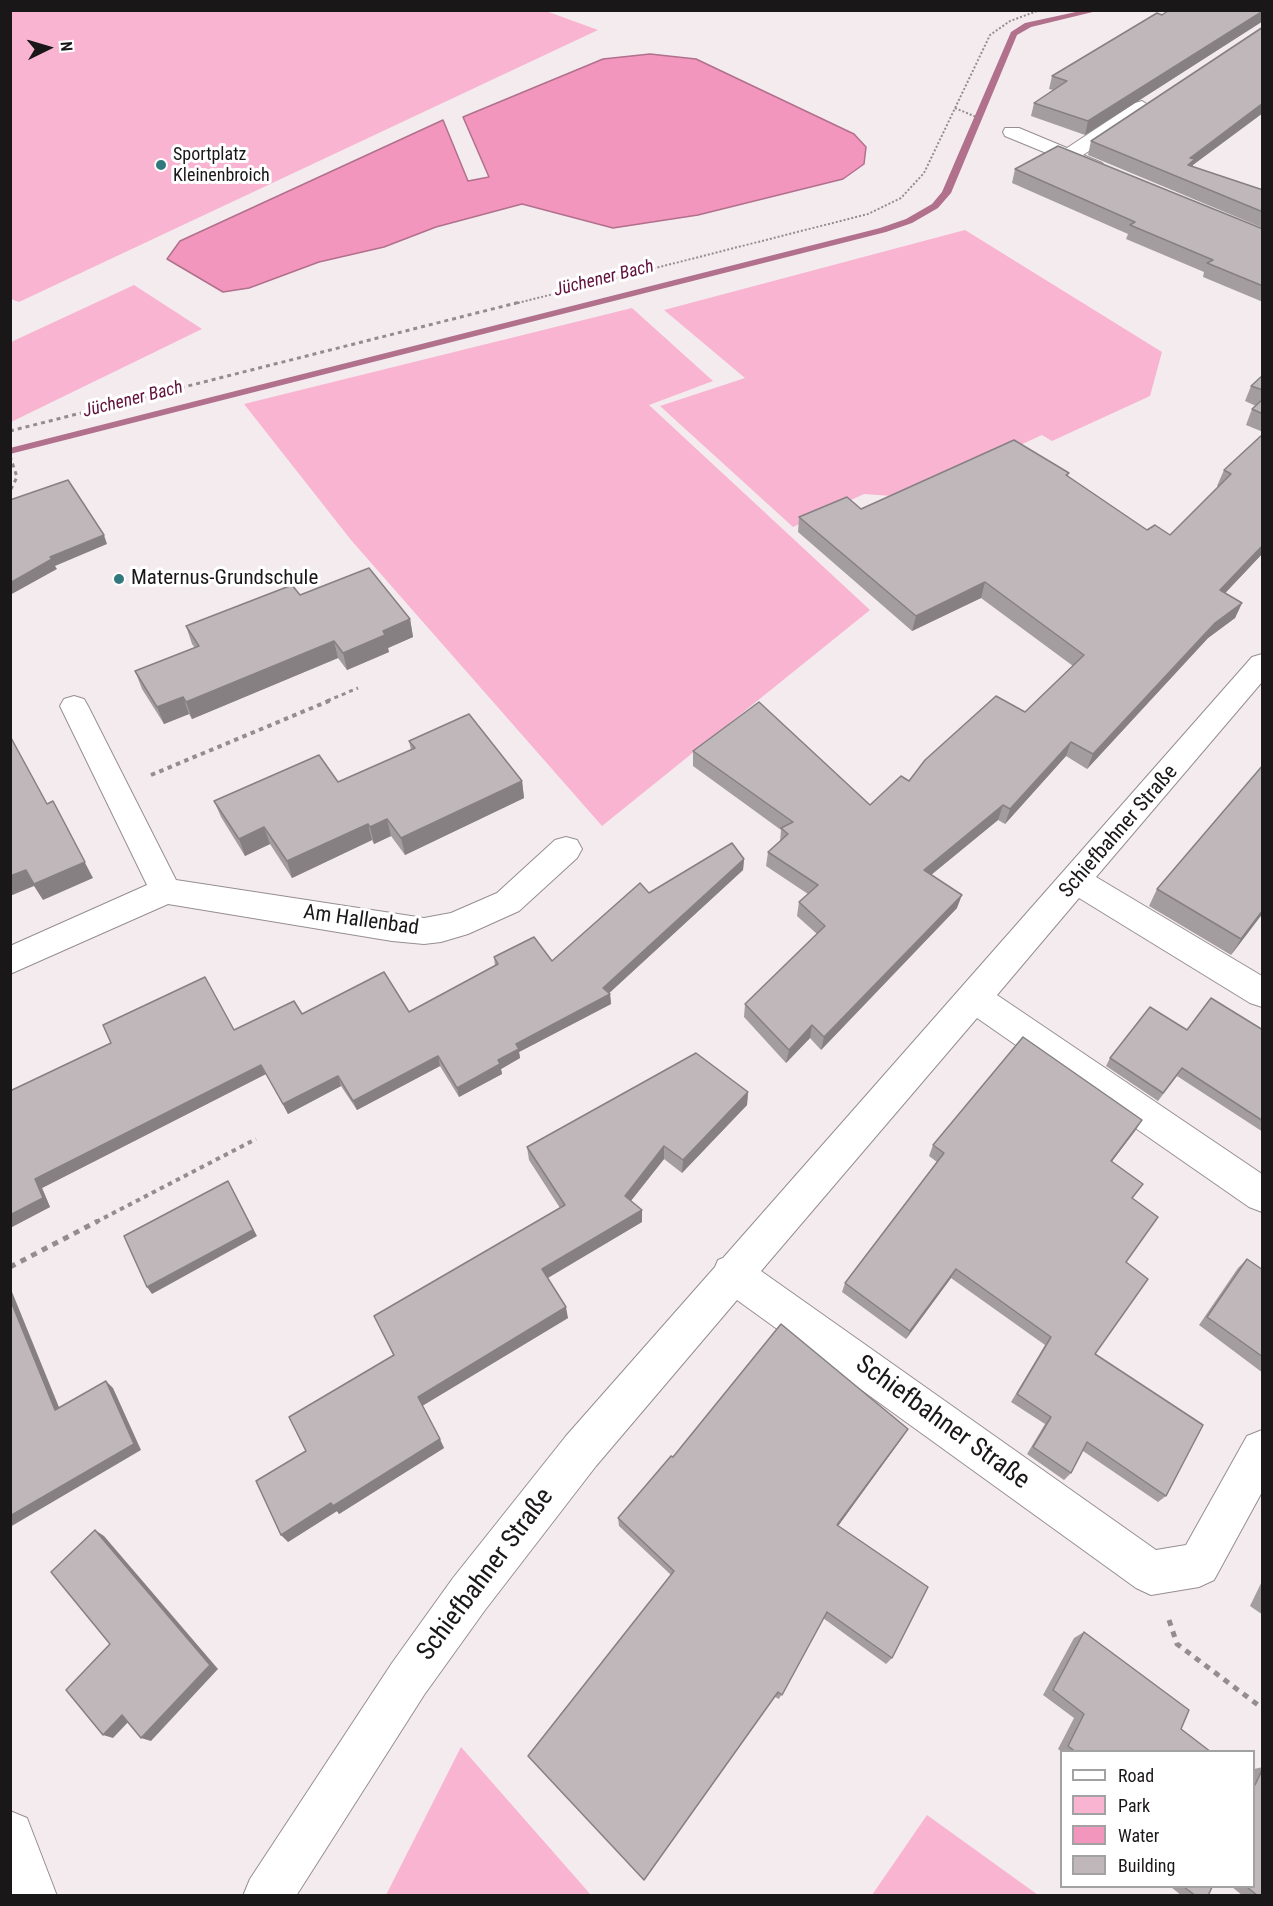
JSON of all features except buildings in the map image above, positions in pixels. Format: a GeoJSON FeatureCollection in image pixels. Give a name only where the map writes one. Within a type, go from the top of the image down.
{"type":"FeatureCollection","features":[{"type":"Feature","properties":{"kind":"street"},"geometry":{"type":"LineString","coordinates":[[1069,156],[1156,98]]}},
{"type":"Feature","properties":{"kind":"street"},"geometry":{"type":"LineString","coordinates":[[1012,132],[1112,174]]}},
{"type":"Feature","properties":{"kind":"street","name":"Schiefbahner Straße"},"geometry":{"type":"LineString","coordinates":[[267,1896],[408,1679],[469,1594],[581,1451],[732,1273],[975,998],[1263,664]]}},
{"type":"Feature","properties":{"kind":"street"},"geometry":{"type":"LineString","coordinates":[[10,961],[166,891],[74,706]]}},
{"type":"Feature","properties":{"kind":"street","name":"Am Hallenbad"},"geometry":{"type":"LineString","coordinates":[[166,891],[424,931],[457,925],[508,902],[566,849]]}},
{"type":"Feature","properties":{"kind":"street"},"geometry":{"type":"LineString","coordinates":[[1077,881],[1263,993]]}},
{"type":"Feature","properties":{"kind":"street"},"geometry":{"type":"LineString","coordinates":[[975,998],[1263,1195]]}},
{"type":"Feature","properties":{"kind":"street","name":"Schiefbahner Straße"},"geometry":{"type":"LineString","coordinates":[[732,1273],[1151,1573]]}},
{"type":"Feature","properties":{"kind":"street"},"geometry":{"type":"LineString","coordinates":[[1151,1573],[1200,1565],[1263,1451]]}},
{"type":"Feature","properties":{"kind":"street"},"geometry":{"type":"LineString","coordinates":[[10,1835],[33,1896]]}},
{"type":"Feature","properties":{"kind":"path"},"geometry":{"type":"LineString","coordinates":[[10,431],[868,214],[901,198],[924,173],[990,35],[1010,21],[1040,10]]}},
{"type":"Feature","properties":{"kind":"path"},"geometry":{"type":"LineString","coordinates":[[10,456],[16,470],[16,482],[10,491]]}},
{"type":"Feature","properties":{"kind":"path"},"geometry":{"type":"LineString","coordinates":[[116,790],[358,687]]}},
{"type":"Feature","properties":{"kind":"path"},"geometry":{"type":"LineString","coordinates":[[10,1267],[256,1139]]}},
{"type":"Feature","properties":{"kind":"path"},"geometry":{"type":"LineString","coordinates":[[1151,1573],[1177,1644],[1263,1708]]}},
{"type":"Feature","properties":{"kind":"green space","name":"Sportplatz Kleinenbroich"},"geometry":{"type":"Polygon","coordinates":[[[11,11],[546,11],[598,30],[19,302],[11,299],[11,11]]]}},
{"type":"Feature","properties":{"kind":"green space"},"geometry":{"type":"Polygon","coordinates":[[[965,230],[1162,352],[1150,396],[1052,441],[1042,435],[907,497],[864,494],[793,527],[660,406],[745,378],[664,310],[965,230]]]}},
{"type":"Feature","properties":{"kind":"green space"},"geometry":{"type":"Polygon","coordinates":[[[134,285],[202,329],[11,422],[11,342],[134,285]]]}},
{"type":"Feature","properties":{"kind":"green space"},"geometry":{"type":"Polygon","coordinates":[[[632,308],[713,381],[649,405],[870,610],[602,826],[351,540],[244,404],[632,308]]]}},
{"type":"Feature","properties":{"kind":"green space"},"geometry":{"type":"Polygon","coordinates":[[[461,1747],[591,1895],[386,1895],[461,1747]]]}},
{"type":"Feature","properties":{"kind":"green space"},"geometry":{"type":"Polygon","coordinates":[[[927,1815],[1038,1895],[872,1895],[927,1815]]]}},
{"type":"Feature","properties":{"kind":"water"},"geometry":{"type":"Polygon","coordinates":[[[650,54],[696,59],[854,134],[866,147],[864,164],[843,179],[698,215],[613,228],[522,204],[436,227],[384,247],[319,262],[249,288],[223,292],[167,259],[180,241],[443,120],[468,181],[489,177],[463,117],[603,59],[650,54]]]}},
{"type":"Feature","properties":{"kind":"waterway","name":"Jüchener Bach"},"geometry":{"type":"LineString","coordinates":[[10,451],[883,230],[909,221],[935,206],[946,193],[1014,34],[1028,25],[1098,10]]}},
{"type":"Feature","properties":{"kind":"place","name":"Sportplatz Kleinenbroich"},"geometry":{"type":"Point","coordinates":[161,165]}},
{"type":"Feature","properties":{"kind":"place","name":"Maternus-Grundschule"},"geometry":{"type":"Point","coordinates":[119,579]}}]}
